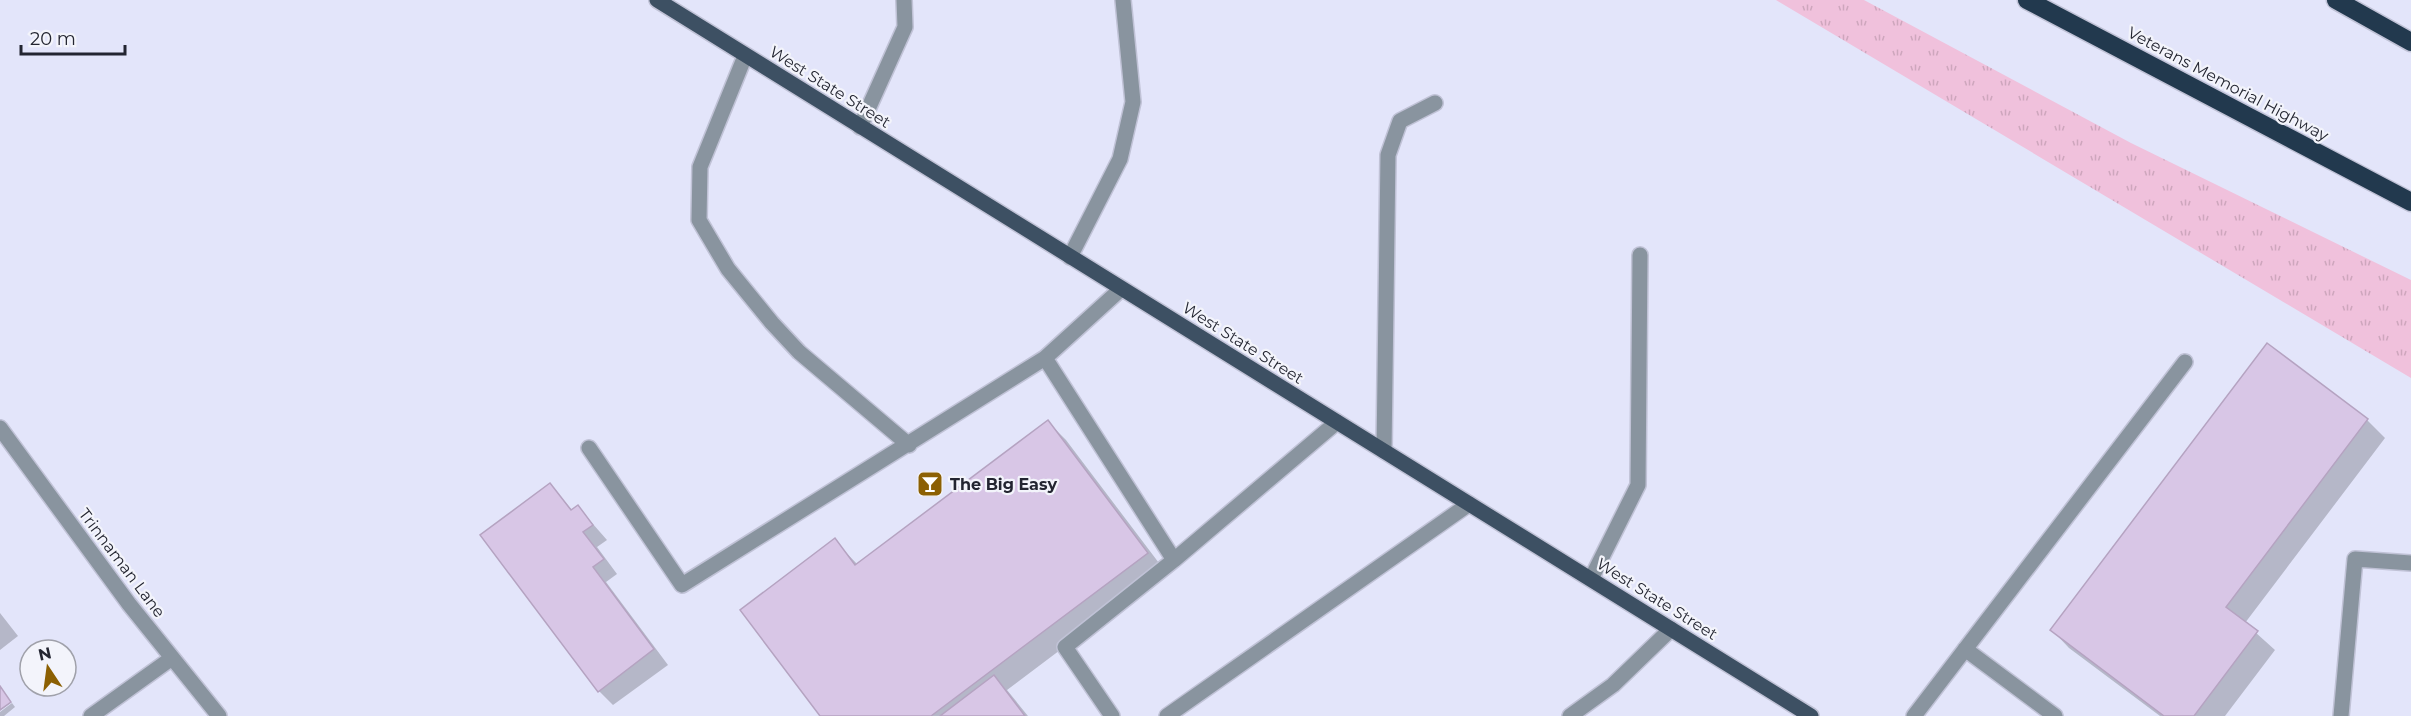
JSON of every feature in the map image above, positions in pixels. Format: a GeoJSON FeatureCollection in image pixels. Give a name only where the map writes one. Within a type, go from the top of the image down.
{"type":"FeatureCollection","features":[{"type":"Feature","properties":{"kind":"highway","name":"Veterans Memorial Highway"},"geometry":{"type":"LineString","coordinates":[[2027,0],[2411,202]]}},
{"type":"Feature","properties":{"kind":"highway"},"geometry":{"type":"LineString","coordinates":[[2336,0],[2411,42]]}},
{"type":"Feature","properties":{"kind":"main road","name":"West State Street"},"geometry":{"type":"LineString","coordinates":[[657,0],[677,7],[745,56],[1811,716]]}},
{"type":"Feature","properties":{"kind":"street"},"geometry":{"type":"LineString","coordinates":[[860,127],[905,27],[904,0]]}},
{"type":"Feature","properties":{"kind":"street"},"geometry":{"type":"LineString","coordinates":[[1070,257],[1120,159],[1133,102],[1123,0]]}},
{"type":"Feature","properties":{"kind":"street"},"geometry":{"type":"LineString","coordinates":[[745,56],[700,167],[699,220],[728,269],[799,352],[909,445]]}},
{"type":"Feature","properties":{"kind":"street"},"geometry":{"type":"LineString","coordinates":[[1384,451],[1388,155],[1400,121],[1435,103]]}},
{"type":"Feature","properties":{"kind":"street"},"geometry":{"type":"LineString","coordinates":[[1591,579],[1638,485],[1640,255]]}},
{"type":"Feature","properties":{"kind":"street"},"geometry":{"type":"LineString","coordinates":[[589,448],[682,585],[1045,358],[1121,289]]}},
{"type":"Feature","properties":{"kind":"street"},"geometry":{"type":"LineString","coordinates":[[1045,358],[1174,560]]}},
{"type":"Feature","properties":{"kind":"street"},"geometry":{"type":"LineString","coordinates":[[1914,716],[2185,362]]}},
{"type":"Feature","properties":{"kind":"street"},"geometry":{"type":"LineString","coordinates":[[1112,716],[1065,647],[1174,560],[1337,422]]}},
{"type":"Feature","properties":{"kind":"street","name":"Trinnaman Lane"},"geometry":{"type":"LineString","coordinates":[[0,428],[129,604],[219,716]]}},
{"type":"Feature","properties":{"kind":"street"},"geometry":{"type":"LineString","coordinates":[[1167,716],[1469,504]]}},
{"type":"Feature","properties":{"kind":"street"},"geometry":{"type":"LineString","coordinates":[[2341,716],[2355,559],[2411,563]]}},
{"type":"Feature","properties":{"kind":"street"},"geometry":{"type":"LineString","coordinates":[[1570,716],[1613,686],[1671,629]]}},
{"type":"Feature","properties":{"kind":"street"},"geometry":{"type":"LineString","coordinates":[[1965,650],[2055,716]]}},
{"type":"Feature","properties":{"kind":"street"},"geometry":{"type":"LineString","coordinates":[[91,716],[172,658]]}},
{"type":"Feature","properties":{"kind":"green space"},"geometry":{"type":"Polygon","coordinates":[[[1776,0],[1864,0],[2131,143],[2411,280],[2411,378],[1776,0]]]}},
{"type":"Feature","properties":{"kind":"building"},"geometry":{"type":"Polygon","coordinates":[[[2267,343],[2368,419],[2226,607],[2258,631],[2194,716],[2164,716],[2050,630],[2267,343]]]}},
{"type":"Feature","properties":{"kind":"building"},"geometry":{"type":"Polygon","coordinates":[[[1048,420],[1148,553],[931,716],[820,716],[740,610],[835,538],[855,565],[1048,420]]]}},
{"type":"Feature","properties":{"kind":"building"},"geometry":{"type":"Polygon","coordinates":[[[550,483],[571,510],[578,505],[593,525],[583,532],[604,559],[593,567],[654,649],[598,692],[480,535],[550,483]]]}},
{"type":"Feature","properties":{"kind":"building"},"geometry":{"type":"Polygon","coordinates":[[[994,675],[1025,716],[940,716],[994,675]]]}},
{"type":"Feature","properties":{"kind":"building"},"geometry":{"type":"Polygon","coordinates":[[[0,686],[11,702],[0,710],[0,686]]]}},
{"type":"Feature","properties":{"kind":"place","name":"The Big Easy"},"geometry":{"type":"Point","coordinates":[930,484]}}]}
